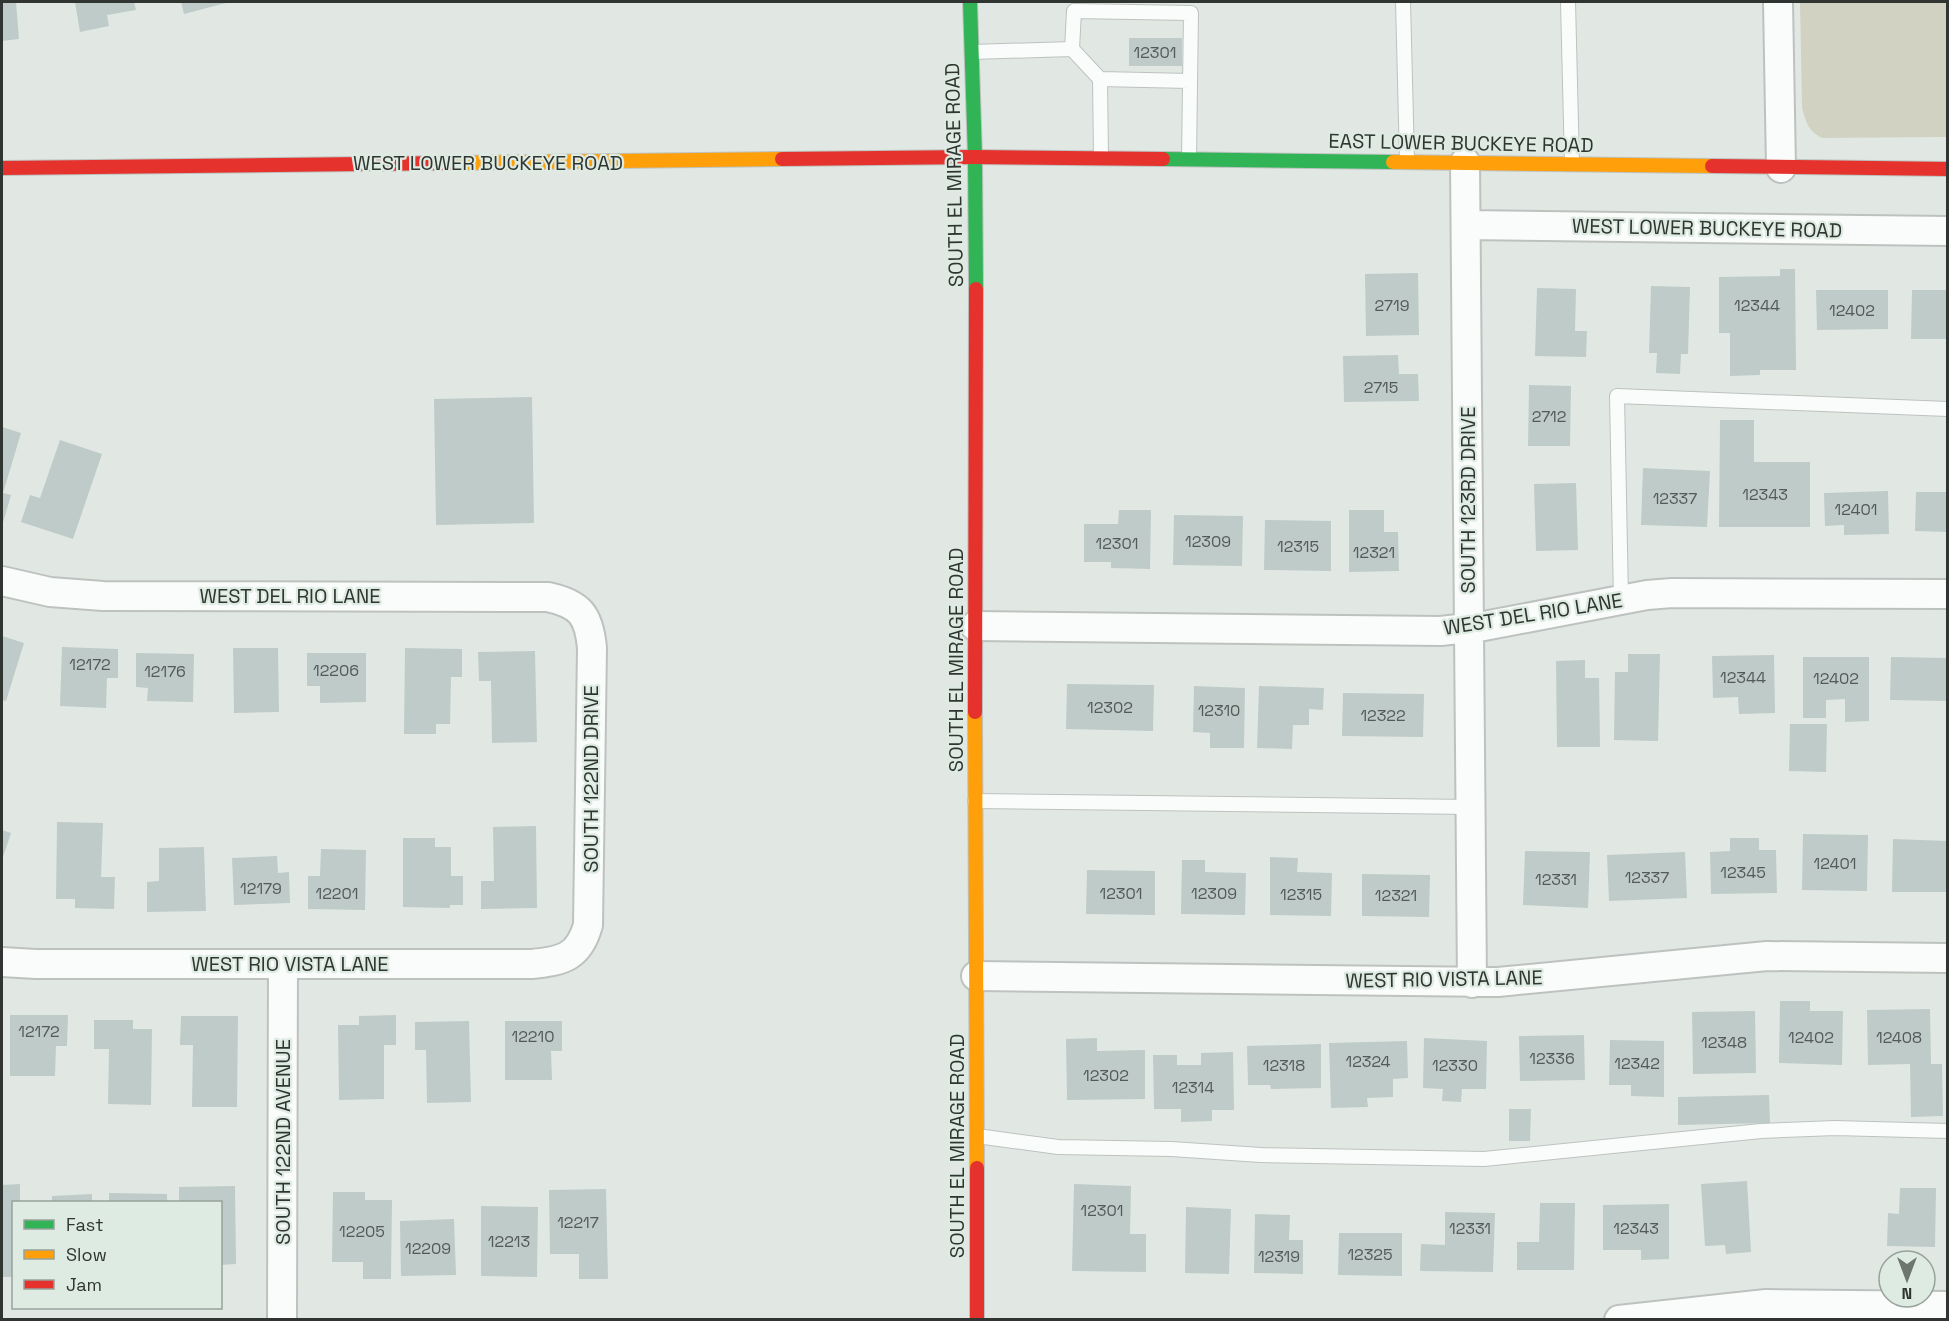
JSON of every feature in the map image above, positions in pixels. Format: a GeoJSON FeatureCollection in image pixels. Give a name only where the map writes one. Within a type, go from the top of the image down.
{"type":"FeatureCollection","features":[{"type":"Feature","properties":{"kind":"main road","name":"SOUTH EL MIRAGE ROAD"},"geometry":{"type":"LineString","coordinates":[[970,2],[975,157],[977,475],[975,626],[976,1320]]}},
{"type":"Feature","properties":{"kind":"main road","name":"EAST LOWER BUCKEYE ROAD"},"geometry":{"type":"LineString","coordinates":[[975,157],[1947,170]]}},
{"type":"Feature","properties":{"kind":"main road","name":"WEST LOWER BUCKEYE ROAD"},"geometry":{"type":"LineString","coordinates":[[2,168],[975,157]]}},
{"type":"Feature","properties":{"kind":"street"},"geometry":{"type":"LineString","coordinates":[[1778,2],[1781,168]]}},
{"type":"Feature","properties":{"kind":"street","name":"SOUTH 123RD DRIVE"},"geometry":{"type":"LineString","coordinates":[[1465,162],[1472,983]]}},
{"type":"Feature","properties":{"kind":"street","name":"WEST LOWER BUCKEYE ROAD"},"geometry":{"type":"LineString","coordinates":[[1466,225],[1947,231]]}},
{"type":"Feature","properties":{"kind":"street","name":"WEST DEL RIO LANE"},"geometry":{"type":"LineString","coordinates":[[2,581],[42,591],[78,595],[532,596],[564,600],[578,608]]}},
{"type":"Feature","properties":{"kind":"street","name":"WEST DEL RIO LANE"},"geometry":{"type":"LineString","coordinates":[[975,626],[1429,631],[1469,629],[1647,595],[1697,592],[1947,594]]}},
{"type":"Feature","properties":{"kind":"street","name":"SOUTH 122ND DRIVE"},"geometry":{"type":"LineString","coordinates":[[576,951],[584,939],[590,907],[592,648],[591,633],[578,608]]}},
{"type":"Feature","properties":{"kind":"street","name":"WEST RIO VISTA LANE"},"geometry":{"type":"LineString","coordinates":[[2,962],[36,964],[532,964],[564,958],[576,951]]}},
{"type":"Feature","properties":{"kind":"street","name":"WEST RIO VISTA LANE"},"geometry":{"type":"LineString","coordinates":[[976,976],[1472,983],[1767,956],[1947,958]]}},
{"type":"Feature","properties":{"kind":"street","name":"SOUTH 122ND AVENUE"},"geometry":{"type":"LineString","coordinates":[[282,1320],[283,964]]}},
{"type":"Feature","properties":{"kind":"street"},"geometry":{"type":"LineString","coordinates":[[1619,1320],[1766,1305],[1919,1312],[1947,1306]]}},
{"type":"Feature","properties":{"kind":"lane"},"geometry":{"type":"LineString","coordinates":[[1403,2],[1407,161]]}},
{"type":"Feature","properties":{"kind":"lane"},"geometry":{"type":"LineString","coordinates":[[1568,2],[1572,164]]}},
{"type":"Feature","properties":{"kind":"lane"},"geometry":{"type":"LineString","coordinates":[[1101,158],[1100,79],[1072,49],[1074,6],[1191,13],[1189,159]]}},
{"type":"Feature","properties":{"kind":"lane"},"geometry":{"type":"LineString","coordinates":[[972,52],[1072,49]]}},
{"type":"Feature","properties":{"kind":"lane"},"geometry":{"type":"LineString","coordinates":[[1100,79],[1190,81]]}},
{"type":"Feature","properties":{"kind":"lane"},"geometry":{"type":"LineString","coordinates":[[1621,600],[1617,396],[1947,410]]}},
{"type":"Feature","properties":{"kind":"lane"},"geometry":{"type":"LineString","coordinates":[[975,801],[1471,807]]}},
{"type":"Feature","properties":{"kind":"lane"},"geometry":{"type":"LineString","coordinates":[[976,1136],[1059,1147],[1171,1149],[1261,1155],[1484,1159],[1761,1131],[1836,1128],[1947,1131]]}},
{"type":"Feature","properties":{"kind":"green space"},"geometry":{"type":"Polygon","coordinates":[[[1800,2],[1947,2],[1947,137],[1822,138],[1814,132],[1806,122],[1802,108],[1800,2]]]}},
{"type":"Feature","properties":{"kind":"building"},"geometry":{"type":"Polygon","coordinates":[[[2,2],[16,2],[19,39],[2,41],[2,2]]]}},
{"type":"Feature","properties":{"kind":"building"},"geometry":{"type":"Polygon","coordinates":[[[75,2],[134,2],[136,10],[107,15],[109,26],[80,32],[75,2]]]}},
{"type":"Feature","properties":{"kind":"building"},"geometry":{"type":"Polygon","coordinates":[[[181,2],[226,2],[226,3],[184,14],[181,2]]]}},
{"type":"Feature","properties":{"kind":"building"},"geometry":{"type":"Polygon","coordinates":[[[1129,38],[1182,38],[1182,66],[1129,66],[1129,38]]]}},
{"type":"Feature","properties":{"kind":"building"},"geometry":{"type":"Polygon","coordinates":[[[1780,269],[1795,269],[1796,370],[1760,370],[1760,375],[1730,376],[1730,333],[1719,333],[1719,277],[1780,276],[1780,269]]]}},
{"type":"Feature","properties":{"kind":"building"},"geometry":{"type":"Polygon","coordinates":[[[1418,273],[1419,335],[1366,336],[1365,274],[1418,273]]]}},
{"type":"Feature","properties":{"kind":"building"},"geometry":{"type":"Polygon","coordinates":[[[1651,286],[1690,287],[1688,354],[1681,354],[1680,374],[1656,373],[1657,353],[1649,353],[1651,286]]]}},
{"type":"Feature","properties":{"kind":"building"},"geometry":{"type":"Polygon","coordinates":[[[1537,288],[1576,289],[1575,331],[1587,331],[1586,357],[1535,356],[1537,288]]]}},
{"type":"Feature","properties":{"kind":"building"},"geometry":{"type":"Polygon","coordinates":[[[1816,290],[1888,290],[1888,329],[1817,330],[1816,290]]]}},
{"type":"Feature","properties":{"kind":"building"},"geometry":{"type":"Polygon","coordinates":[[[1912,290],[1948,290],[1948,339],[1911,339],[1912,290]]]}},
{"type":"Feature","properties":{"kind":"building"},"geometry":{"type":"Polygon","coordinates":[[[1398,355],[1399,374],[1418,374],[1419,401],[1344,402],[1343,356],[1398,355]]]}},
{"type":"Feature","properties":{"kind":"building"},"geometry":{"type":"Polygon","coordinates":[[[1529,385],[1571,386],[1570,446],[1528,446],[1529,385]]]}},
{"type":"Feature","properties":{"kind":"building"},"geometry":{"type":"Polygon","coordinates":[[[532,397],[534,523],[436,525],[434,399],[532,397]]]}},
{"type":"Feature","properties":{"kind":"building"},"geometry":{"type":"Polygon","coordinates":[[[1720,420],[1754,420],[1754,462],[1810,462],[1810,527],[1719,527],[1720,420]]]}},
{"type":"Feature","properties":{"kind":"building"},"geometry":{"type":"Polygon","coordinates":[[[2,427],[21,433],[3,493],[11,495],[2,526],[2,427]]]}},
{"type":"Feature","properties":{"kind":"building"},"geometry":{"type":"Polygon","coordinates":[[[60,440],[102,454],[73,539],[21,522],[30,495],[40,498],[60,440]]]}},
{"type":"Feature","properties":{"kind":"building"},"geometry":{"type":"Polygon","coordinates":[[[1643,468],[1710,471],[1707,527],[1641,525],[1643,468]]]}},
{"type":"Feature","properties":{"kind":"building"},"geometry":{"type":"Polygon","coordinates":[[[1576,483],[1578,550],[1536,551],[1534,484],[1576,483]]]}},
{"type":"Feature","properties":{"kind":"building"},"geometry":{"type":"Polygon","coordinates":[[[1888,491],[1889,534],[1844,535],[1844,525],[1825,526],[1824,493],[1888,491]]]}},
{"type":"Feature","properties":{"kind":"building"},"geometry":{"type":"Polygon","coordinates":[[[1916,492],[1948,492],[1948,532],[1915,531],[1916,492]]]}},
{"type":"Feature","properties":{"kind":"building"},"geometry":{"type":"Polygon","coordinates":[[[1119,510],[1151,510],[1150,569],[1111,568],[1111,562],[1084,562],[1084,524],[1118,524],[1119,510]]]}},
{"type":"Feature","properties":{"kind":"building"},"geometry":{"type":"Polygon","coordinates":[[[1349,510],[1384,510],[1384,532],[1398,532],[1399,571],[1349,572],[1349,510]]]}},
{"type":"Feature","properties":{"kind":"building"},"geometry":{"type":"Polygon","coordinates":[[[1174,515],[1243,516],[1242,566],[1173,565],[1174,515]]]}},
{"type":"Feature","properties":{"kind":"building"},"geometry":{"type":"Polygon","coordinates":[[[1265,520],[1331,521],[1331,571],[1264,570],[1265,520]]]}},
{"type":"Feature","properties":{"kind":"building"},"geometry":{"type":"Polygon","coordinates":[[[2,636],[24,643],[6,701],[2,700],[2,636]]]}},
{"type":"Feature","properties":{"kind":"building"},"geometry":{"type":"Polygon","coordinates":[[[62,647],[118,649],[118,678],[107,678],[106,708],[60,706],[62,647]]]}},
{"type":"Feature","properties":{"kind":"building"},"geometry":{"type":"Polygon","coordinates":[[[233,648],[278,648],[279,712],[234,713],[233,648]]]}},
{"type":"Feature","properties":{"kind":"building"},"geometry":{"type":"Polygon","coordinates":[[[405,648],[462,649],[462,677],[451,677],[450,724],[436,724],[436,734],[404,734],[405,648]]]}},
{"type":"Feature","properties":{"kind":"building"},"geometry":{"type":"Polygon","coordinates":[[[535,651],[537,742],[492,743],[491,681],[479,681],[478,652],[535,651]]]}},
{"type":"Feature","properties":{"kind":"building"},"geometry":{"type":"Polygon","coordinates":[[[136,653],[194,654],[193,702],[147,701],[148,688],[136,687],[136,653]]]}},
{"type":"Feature","properties":{"kind":"building"},"geometry":{"type":"Polygon","coordinates":[[[307,653],[366,653],[366,702],[320,703],[320,686],[307,686],[307,653]]]}},
{"type":"Feature","properties":{"kind":"building"},"geometry":{"type":"Polygon","coordinates":[[[1628,654],[1660,654],[1658,741],[1614,740],[1615,672],[1628,672],[1628,654]]]}},
{"type":"Feature","properties":{"kind":"building"},"geometry":{"type":"Polygon","coordinates":[[[1774,655],[1775,713],[1739,714],[1738,697],[1713,698],[1712,656],[1774,655]]]}},
{"type":"Feature","properties":{"kind":"building"},"geometry":{"type":"Polygon","coordinates":[[[1803,657],[1869,657],[1869,721],[1845,722],[1845,699],[1826,700],[1826,718],[1803,718],[1803,657]]]}},
{"type":"Feature","properties":{"kind":"building"},"geometry":{"type":"Polygon","coordinates":[[[1891,657],[1948,658],[1948,701],[1890,700],[1891,657]]]}},
{"type":"Feature","properties":{"kind":"building"},"geometry":{"type":"Polygon","coordinates":[[[1585,660],[1585,678],[1599,678],[1600,747],[1557,747],[1556,661],[1585,660]]]}},
{"type":"Feature","properties":{"kind":"building"},"geometry":{"type":"Polygon","coordinates":[[[1067,684],[1154,685],[1153,731],[1066,729],[1067,684]]]}},
{"type":"Feature","properties":{"kind":"building"},"geometry":{"type":"Polygon","coordinates":[[[1194,686],[1245,688],[1244,748],[1210,748],[1210,733],[1193,732],[1194,686]]]}},
{"type":"Feature","properties":{"kind":"building"},"geometry":{"type":"Polygon","coordinates":[[[1259,686],[1324,688],[1323,710],[1309,709],[1309,725],[1293,725],[1292,749],[1257,748],[1259,686]]]}},
{"type":"Feature","properties":{"kind":"building"},"geometry":{"type":"Polygon","coordinates":[[[1343,693],[1424,694],[1423,737],[1342,736],[1343,693]]]}},
{"type":"Feature","properties":{"kind":"building"},"geometry":{"type":"Polygon","coordinates":[[[1790,724],[1827,724],[1826,772],[1789,771],[1790,724]]]}},
{"type":"Feature","properties":{"kind":"building"},"geometry":{"type":"Polygon","coordinates":[[[57,822],[103,823],[101,877],[115,877],[114,909],[75,908],[75,899],[56,899],[57,822]]]}},
{"type":"Feature","properties":{"kind":"building"},"geometry":{"type":"Polygon","coordinates":[[[536,826],[537,908],[481,909],[481,881],[494,881],[493,827],[536,826]]]}},
{"type":"Feature","properties":{"kind":"building"},"geometry":{"type":"Polygon","coordinates":[[[2,830],[11,833],[2,860],[2,830]]]}},
{"type":"Feature","properties":{"kind":"building"},"geometry":{"type":"Polygon","coordinates":[[[1803,834],[1868,835],[1867,891],[1802,890],[1803,834]]]}},
{"type":"Feature","properties":{"kind":"building"},"geometry":{"type":"Polygon","coordinates":[[[403,838],[435,838],[435,847],[451,847],[451,876],[463,876],[463,905],[450,905],[450,908],[403,907],[403,838]]]}},
{"type":"Feature","properties":{"kind":"building"},"geometry":{"type":"Polygon","coordinates":[[[1730,838],[1759,838],[1759,850],[1776,850],[1777,893],[1711,894],[1710,852],[1730,851],[1730,838]]]}},
{"type":"Feature","properties":{"kind":"building"},"geometry":{"type":"Polygon","coordinates":[[[1893,839],[1948,841],[1948,892],[1892,892],[1893,839]]]}},
{"type":"Feature","properties":{"kind":"building"},"geometry":{"type":"Polygon","coordinates":[[[204,847],[206,911],[147,912],[147,882],[159,881],[159,848],[204,847]]]}},
{"type":"Feature","properties":{"kind":"building"},"geometry":{"type":"Polygon","coordinates":[[[321,849],[366,850],[365,910],[308,909],[308,876],[320,876],[321,849]]]}},
{"type":"Feature","properties":{"kind":"building"},"geometry":{"type":"Polygon","coordinates":[[[1525,851],[1590,852],[1588,908],[1523,905],[1525,851]]]}},
{"type":"Feature","properties":{"kind":"building"},"geometry":{"type":"Polygon","coordinates":[[[1685,852],[1687,898],[1609,901],[1607,855],[1685,852]]]}},
{"type":"Feature","properties":{"kind":"building"},"geometry":{"type":"Polygon","coordinates":[[[277,856],[278,873],[289,872],[290,903],[234,905],[232,858],[277,856]]]}},
{"type":"Feature","properties":{"kind":"building"},"geometry":{"type":"Polygon","coordinates":[[[1270,857],[1298,858],[1297,872],[1332,873],[1331,916],[1270,915],[1270,857]]]}},
{"type":"Feature","properties":{"kind":"building"},"geometry":{"type":"Polygon","coordinates":[[[1182,860],[1205,860],[1205,872],[1246,873],[1245,915],[1181,914],[1182,860]]]}},
{"type":"Feature","properties":{"kind":"building"},"geometry":{"type":"Polygon","coordinates":[[[1087,870],[1155,871],[1155,915],[1086,914],[1087,870]]]}},
{"type":"Feature","properties":{"kind":"building"},"geometry":{"type":"Polygon","coordinates":[[[1362,874],[1430,875],[1429,917],[1362,916],[1362,874]]]}},
{"type":"Feature","properties":{"kind":"building"},"geometry":{"type":"Polygon","coordinates":[[[1780,1001],[1810,1001],[1810,1011],[1843,1011],[1842,1065],[1779,1063],[1780,1001]]]}},
{"type":"Feature","properties":{"kind":"building"},"geometry":{"type":"Polygon","coordinates":[[[1930,1009],[1931,1064],[1942,1064],[1943,1116],[1911,1117],[1910,1064],[1868,1065],[1867,1010],[1930,1009]]]}},
{"type":"Feature","properties":{"kind":"building"},"geometry":{"type":"Polygon","coordinates":[[[1755,1011],[1756,1073],[1693,1074],[1692,1012],[1755,1011]]]}},
{"type":"Feature","properties":{"kind":"building"},"geometry":{"type":"Polygon","coordinates":[[[10,1015],[68,1015],[67,1046],[56,1046],[55,1076],[10,1076],[10,1015]]]}},
{"type":"Feature","properties":{"kind":"building"},"geometry":{"type":"Polygon","coordinates":[[[396,1015],[396,1045],[384,1045],[384,1099],[339,1100],[338,1025],[359,1025],[359,1016],[396,1015]]]}},
{"type":"Feature","properties":{"kind":"building"},"geometry":{"type":"Polygon","coordinates":[[[181,1016],[238,1016],[237,1107],[192,1107],[193,1045],[180,1045],[181,1016]]]}},
{"type":"Feature","properties":{"kind":"building"},"geometry":{"type":"Polygon","coordinates":[[[94,1020],[133,1020],[133,1029],[152,1029],[151,1105],[108,1104],[109,1049],[94,1049],[94,1020]]]}},
{"type":"Feature","properties":{"kind":"building"},"geometry":{"type":"Polygon","coordinates":[[[469,1021],[471,1102],[427,1103],[426,1050],[415,1050],[415,1022],[469,1021]]]}},
{"type":"Feature","properties":{"kind":"building"},"geometry":{"type":"Polygon","coordinates":[[[505,1021],[562,1021],[562,1051],[551,1051],[552,1080],[505,1080],[505,1021]]]}},
{"type":"Feature","properties":{"kind":"building"},"geometry":{"type":"Polygon","coordinates":[[[1584,1035],[1585,1080],[1520,1081],[1519,1036],[1584,1035]]]}},
{"type":"Feature","properties":{"kind":"building"},"geometry":{"type":"Polygon","coordinates":[[[1097,1038],[1097,1051],[1145,1050],[1145,1099],[1067,1100],[1066,1039],[1097,1038]]]}},
{"type":"Feature","properties":{"kind":"building"},"geometry":{"type":"Polygon","coordinates":[[[1424,1038],[1487,1041],[1486,1089],[1462,1089],[1461,1102],[1442,1101],[1443,1089],[1423,1088],[1424,1038]]]}},
{"type":"Feature","properties":{"kind":"building"},"geometry":{"type":"Polygon","coordinates":[[[1610,1040],[1664,1041],[1664,1097],[1631,1096],[1631,1085],[1609,1085],[1610,1040]]]}},
{"type":"Feature","properties":{"kind":"building"},"geometry":{"type":"Polygon","coordinates":[[[1407,1041],[1408,1078],[1393,1079],[1393,1097],[1367,1098],[1368,1107],[1331,1108],[1329,1043],[1407,1041]]]}},
{"type":"Feature","properties":{"kind":"building"},"geometry":{"type":"Polygon","coordinates":[[[1321,1044],[1321,1088],[1271,1089],[1270,1085],[1248,1085],[1247,1046],[1321,1044]]]}},
{"type":"Feature","properties":{"kind":"building"},"geometry":{"type":"Polygon","coordinates":[[[1233,1052],[1234,1110],[1212,1110],[1212,1121],[1181,1122],[1181,1109],[1154,1109],[1153,1055],[1177,1055],[1177,1065],[1201,1065],[1201,1053],[1233,1052]]]}},
{"type":"Feature","properties":{"kind":"building"},"geometry":{"type":"Polygon","coordinates":[[[1769,1095],[1770,1123],[1678,1125],[1678,1097],[1769,1095]]]}},
{"type":"Feature","properties":{"kind":"building"},"geometry":{"type":"Polygon","coordinates":[[[1509,1109],[1531,1109],[1530,1141],[1509,1141],[1509,1109]]]}},
{"type":"Feature","properties":{"kind":"building"},"geometry":{"type":"Polygon","coordinates":[[[1747,1181],[1751,1252],[1726,1254],[1725,1245],[1705,1246],[1701,1184],[1747,1181]]]}},
{"type":"Feature","properties":{"kind":"building"},"geometry":{"type":"Polygon","coordinates":[[[20,1184],[20,1201],[12,1201],[12,1277],[2,1277],[2,1185],[20,1184]]]}},
{"type":"Feature","properties":{"kind":"building"},"geometry":{"type":"Polygon","coordinates":[[[1074,1184],[1131,1186],[1130,1234],[1146,1234],[1146,1272],[1072,1271],[1074,1184]]]}},
{"type":"Feature","properties":{"kind":"building"},"geometry":{"type":"Polygon","coordinates":[[[235,1186],[236,1264],[222,1265],[222,1201],[179,1201],[179,1187],[235,1186]]]}},
{"type":"Feature","properties":{"kind":"building"},"geometry":{"type":"Polygon","coordinates":[[[1900,1188],[1936,1188],[1935,1247],[1887,1246],[1888,1213],[1899,1214],[1900,1188]]]}},
{"type":"Feature","properties":{"kind":"building"},"geometry":{"type":"Polygon","coordinates":[[[606,1189],[608,1279],[579,1279],[579,1254],[550,1254],[549,1190],[606,1189]]]}},
{"type":"Feature","properties":{"kind":"building"},"geometry":{"type":"Polygon","coordinates":[[[333,1192],[365,1192],[365,1200],[392,1200],[391,1279],[363,1279],[363,1262],[332,1262],[333,1192]]]}},
{"type":"Feature","properties":{"kind":"building"},"geometry":{"type":"Polygon","coordinates":[[[109,1193],[167,1194],[167,1201],[109,1201],[109,1193]]]}},
{"type":"Feature","properties":{"kind":"building"},"geometry":{"type":"Polygon","coordinates":[[[92,1194],[92,1201],[52,1201],[52,1196],[92,1194]]]}},
{"type":"Feature","properties":{"kind":"building"},"geometry":{"type":"Polygon","coordinates":[[[1540,1203],[1575,1203],[1574,1270],[1517,1270],[1517,1242],[1539,1242],[1540,1203]]]}},
{"type":"Feature","properties":{"kind":"building"},"geometry":{"type":"Polygon","coordinates":[[[1669,1204],[1669,1259],[1641,1260],[1641,1250],[1603,1250],[1603,1205],[1669,1204]]]}},
{"type":"Feature","properties":{"kind":"building"},"geometry":{"type":"Polygon","coordinates":[[[481,1206],[538,1207],[537,1277],[481,1276],[481,1206]]]}},
{"type":"Feature","properties":{"kind":"building"},"geometry":{"type":"Polygon","coordinates":[[[1186,1207],[1231,1209],[1229,1274],[1185,1273],[1186,1207]]]}},
{"type":"Feature","properties":{"kind":"building"},"geometry":{"type":"Polygon","coordinates":[[[1445,1212],[1495,1213],[1493,1272],[1420,1271],[1421,1244],[1445,1245],[1445,1212]]]}},
{"type":"Feature","properties":{"kind":"building"},"geometry":{"type":"Polygon","coordinates":[[[1255,1214],[1290,1215],[1289,1240],[1303,1240],[1303,1274],[1254,1273],[1255,1214]]]}},
{"type":"Feature","properties":{"kind":"building"},"geometry":{"type":"Polygon","coordinates":[[[454,1219],[456,1275],[401,1276],[400,1221],[454,1219]]]}},
{"type":"Feature","properties":{"kind":"building"},"geometry":{"type":"Polygon","coordinates":[[[1339,1233],[1402,1233],[1402,1276],[1338,1275],[1339,1233]]]}},
{"type":"Feature","properties":{"kind":"traffic: fast"},"geometry":{"type":"LineString","coordinates":[[970,2],[976,289]]}},
{"type":"Feature","properties":{"kind":"traffic: fast"},"geometry":{"type":"LineString","coordinates":[[1163,159],[1393,162]]}},
{"type":"Feature","properties":{"kind":"traffic: slow"},"geometry":{"type":"LineString","coordinates":[[451,163],[782,159]]}},
{"type":"Feature","properties":{"kind":"traffic: slow"},"geometry":{"type":"LineString","coordinates":[[1393,162],[1712,166]]}},
{"type":"Feature","properties":{"kind":"traffic: slow"},"geometry":{"type":"LineString","coordinates":[[975,712],[977,1168]]}},
{"type":"Feature","properties":{"kind":"traffic: jam"},"geometry":{"type":"LineString","coordinates":[[782,159],[975,157],[1163,159]]}},
{"type":"Feature","properties":{"kind":"traffic: jam"},"geometry":{"type":"LineString","coordinates":[[2,168],[451,163]]}},
{"type":"Feature","properties":{"kind":"traffic: jam"},"geometry":{"type":"LineString","coordinates":[[1712,166],[1948,169]]}},
{"type":"Feature","properties":{"kind":"traffic: jam"},"geometry":{"type":"LineString","coordinates":[[975,712],[976,289]]}},
{"type":"Feature","properties":{"kind":"traffic: jam"},"geometry":{"type":"LineString","coordinates":[[977,1168],[977,1320]]}}]}
